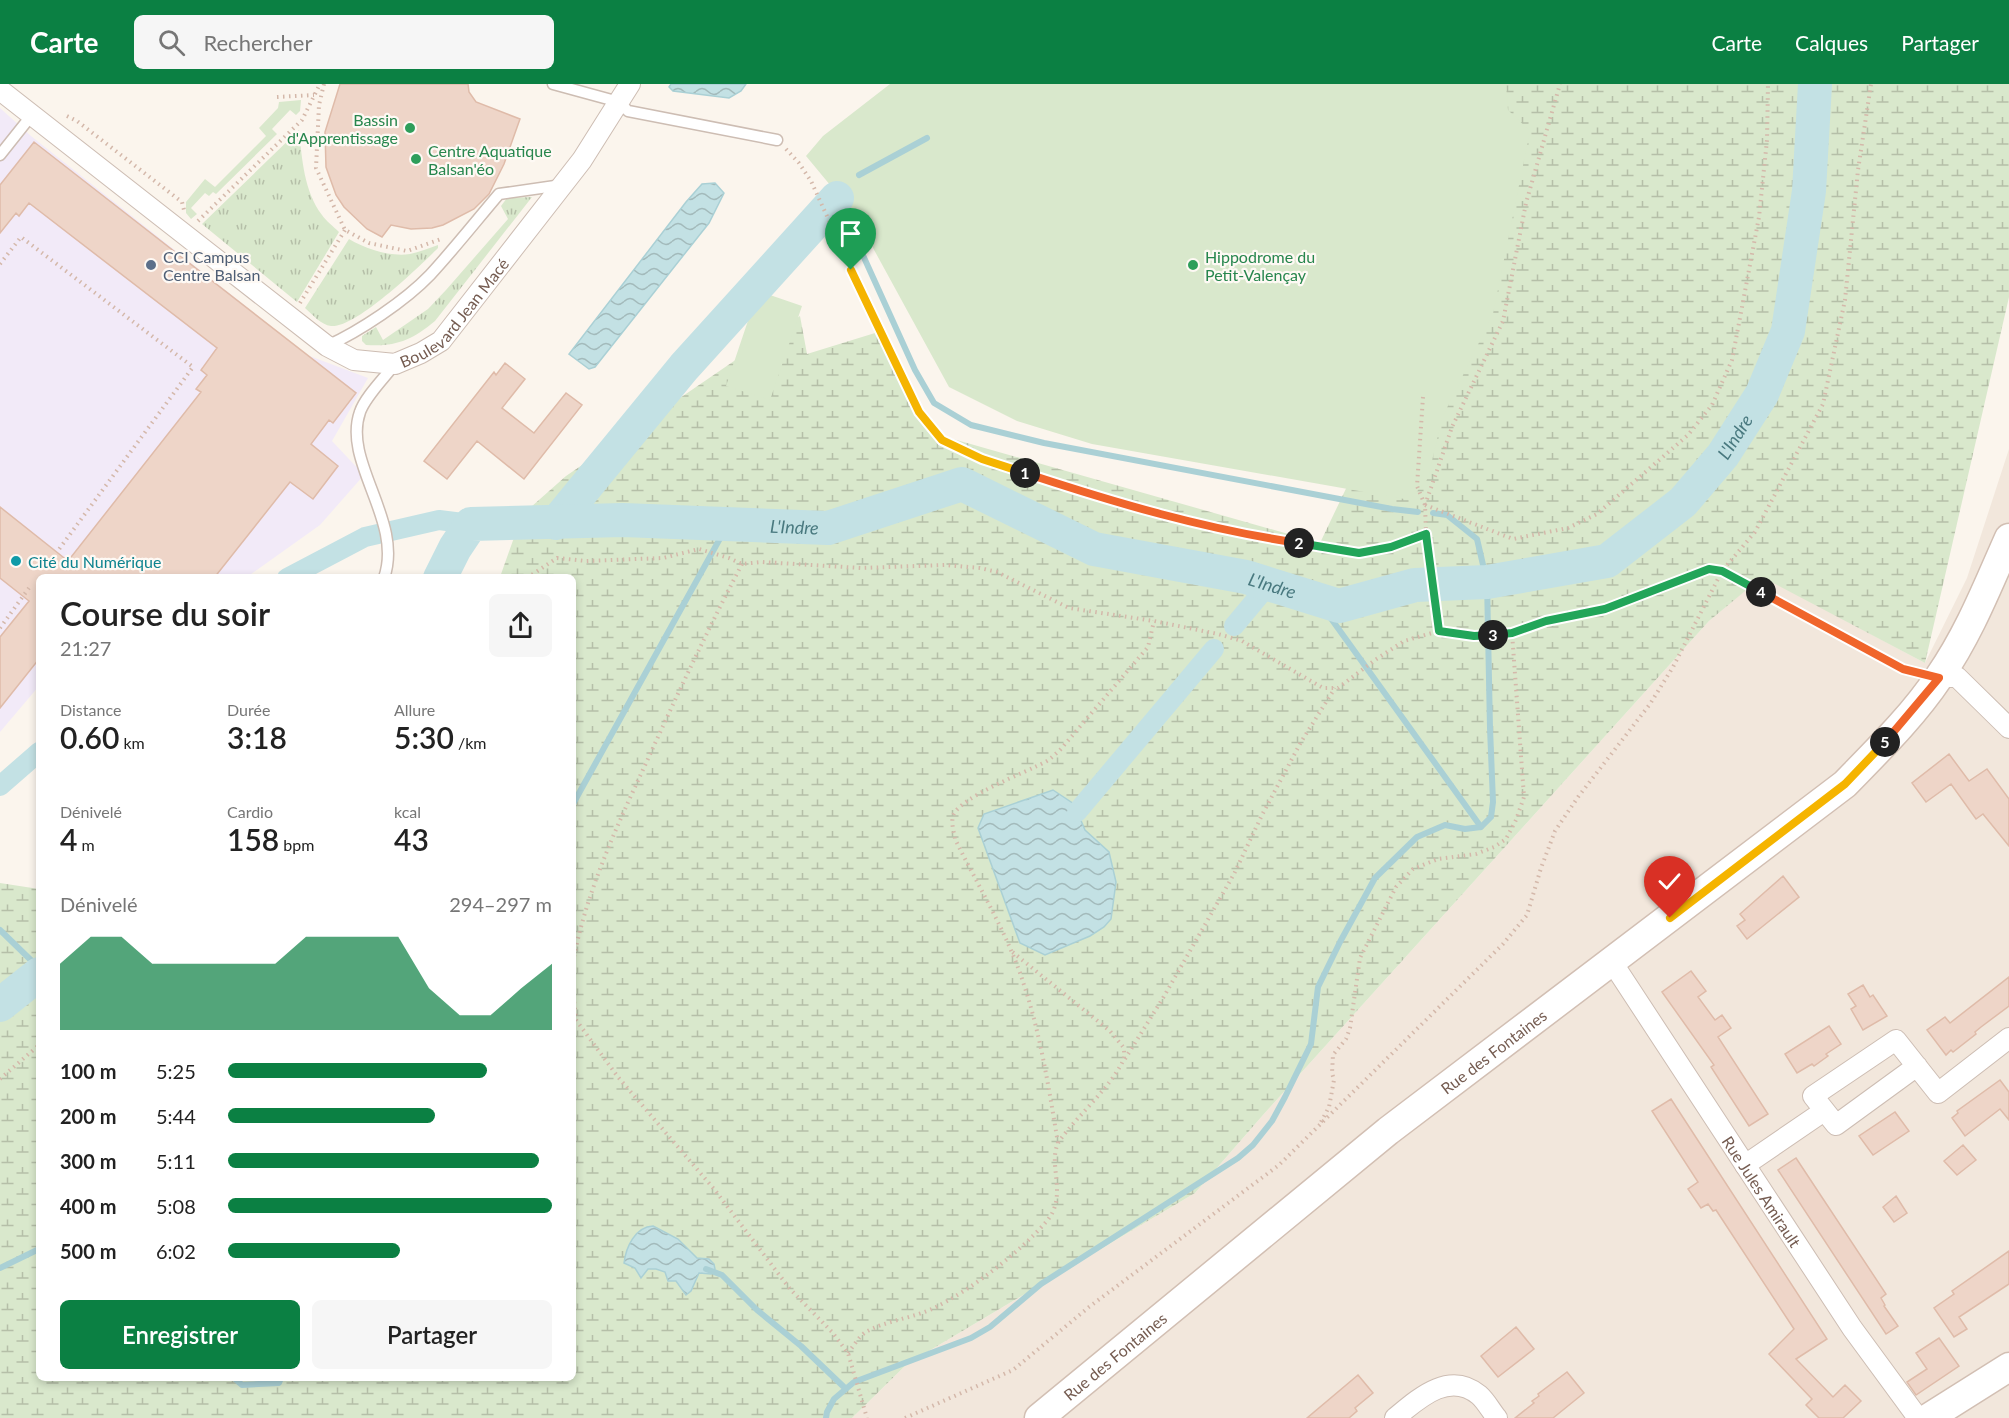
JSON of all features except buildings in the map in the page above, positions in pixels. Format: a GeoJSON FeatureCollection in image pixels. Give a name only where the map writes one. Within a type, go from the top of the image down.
{"type":"FeatureCollection","features":[{"type":"Feature","properties":{"kind":"street","name":"Boulevard Jean Macé"},"geometry":{"type":"LineString","coordinates":[[0,90],[327,346],[354,360],[395,364],[422,353],[441,340],[582,160],[629,90]]}},
{"type":"Feature","properties":{"kind":"street","name":"Rue des Fontaines"},"geometry":{"type":"LineString","coordinates":[[1039,1418],[1388,1131],[1845,784],[1890,737],[1939,678],[1966,633],[2009,538]]}},
{"type":"Feature","properties":{"kind":"street"},"geometry":{"type":"LineString","coordinates":[[1939,678],[1957,677],[2002,708],[2009,728]]}},
{"type":"Feature","properties":{"kind":"street","name":"Rue Jules Amirault"},"geometry":{"type":"LineString","coordinates":[[1612,962],[1852,1328],[1918,1418]]}},
{"type":"Feature","properties":{"kind":"street"},"geometry":{"type":"LineString","coordinates":[[1917,1066],[1836,1125],[1813,1096],[1896,1040],[1917,1066],[1938,1093],[2009,1038]]}},
{"type":"Feature","properties":{"kind":"street"},"geometry":{"type":"LineString","coordinates":[[1745,1165],[1824,1111]]}},
{"type":"Feature","properties":{"kind":"street"},"geometry":{"type":"LineString","coordinates":[[1928,1418],[2009,1367]]}},
{"type":"Feature","properties":{"kind":"street"},"geometry":{"type":"LineString","coordinates":[[1395,1418],[1421,1397],[1440,1386],[1464,1388],[1479,1395],[1497,1418]]}},
{"type":"Feature","properties":{"kind":"lane"},"geometry":{"type":"LineString","coordinates":[[553,84],[629,90],[627,111],[777,140]]}},
{"type":"Feature","properties":{"kind":"lane"},"geometry":{"type":"LineString","coordinates":[[0,155],[31,116]]}},
{"type":"Feature","properties":{"kind":"lane"},"geometry":{"type":"LineString","coordinates":[[327,346],[349,335],[390,308],[428,276],[499,194],[563,185]]}},
{"type":"Feature","properties":{"kind":"lane"},"geometry":{"type":"LineString","coordinates":[[385,574],[389,549],[383,522],[357,442],[356,424],[361,409],[395,364]]}},
{"type":"Feature","properties":{"kind":"path"},"geometry":{"type":"LineString","coordinates":[[190,220],[195,225],[302,120],[322,84]]}},
{"type":"Feature","properties":{"kind":"path"},"geometry":{"type":"LineString","coordinates":[[322,84],[316,168],[345,230],[369,243],[407,251],[444,238]]}},
{"type":"Feature","properties":{"kind":"path"},"geometry":{"type":"LineString","coordinates":[[1425,505],[1452,427],[1503,321],[1526,203],[1560,84]]}},
{"type":"Feature","properties":{"kind":"path"},"geometry":{"type":"LineString","coordinates":[[1425,505],[1513,539],[1568,528],[1597,514],[1688,435],[1712,405],[1732,360],[1759,217],[1767,140],[1768,84]]}},
{"type":"Feature","properties":{"kind":"path"},"geometry":{"type":"LineString","coordinates":[[905,1418],[1013,1370],[1089,1307],[1279,1166],[1503,944],[1527,915],[1555,831],[1578,797],[1650,704],[1673,667],[1722,571],[1755,532],[1824,404],[1845,300],[1858,170],[1871,84]]}},
{"type":"Feature","properties":{"kind":"path"},"geometry":{"type":"LineString","coordinates":[[277,97],[314,95]]}},
{"type":"Feature","properties":{"kind":"path"},"geometry":{"type":"LineString","coordinates":[[65,116],[77,121],[182,202],[185,216]]}},
{"type":"Feature","properties":{"kind":"path"},"geometry":{"type":"LineString","coordinates":[[777,140],[799,162],[812,180],[872,315],[919,412],[942,440],[982,459],[1130,507],[1264,538],[1359,553],[1391,547],[1426,534]]}},
{"type":"Feature","properties":{"kind":"path"},"geometry":{"type":"LineString","coordinates":[[301,301],[345,230]]}},
{"type":"Feature","properties":{"kind":"path"},"geometry":{"type":"LineString","coordinates":[[0,264],[21,237],[194,368],[57,552]]}},
{"type":"Feature","properties":{"kind":"path"},"geometry":{"type":"LineString","coordinates":[[1423,397],[1417,486],[1425,505],[1426,534],[1439,631]]}},
{"type":"Feature","properties":{"kind":"path"},"geometry":{"type":"LineString","coordinates":[[533,574],[556,558],[586,561],[663,558],[699,549],[742,564],[762,562],[861,568],[945,565],[980,568],[997,572],[1069,608],[1154,621],[1218,634],[1242,642],[1323,688],[1335,688]]}},
{"type":"Feature","properties":{"kind":"path"},"geometry":{"type":"LineString","coordinates":[[576,947],[580,926],[612,838],[703,639],[742,564]]}},
{"type":"Feature","properties":{"kind":"path"},"geometry":{"type":"LineString","coordinates":[[1058,1143],[1081,1112],[1103,1090],[1162,998],[1234,874],[1301,742],[1335,688],[1404,641],[1439,631],[1474,636],[1512,633],[1546,621],[1605,609],[1709,569],[1722,571],[1903,669],[1939,678]]}},
{"type":"Feature","properties":{"kind":"path"},"geometry":{"type":"LineString","coordinates":[[0,628],[29,588]]}},
{"type":"Feature","properties":{"kind":"path"},"geometry":{"type":"LineString","coordinates":[[848,1353],[864,1333],[948,1301],[996,1267],[1047,1221],[1056,1206],[1058,1143],[1042,1052],[1024,985],[956,839],[952,826],[953,816],[957,809],[974,797],[1026,769],[1046,762],[1060,750],[1148,647],[1154,621]]}},
{"type":"Feature","properties":{"kind":"path"},"geometry":{"type":"LineString","coordinates":[[1318,1128],[1329,1107],[1333,1089],[1333,1055],[1346,1039],[1350,1028],[1360,958],[1396,887],[1413,869],[1438,859],[1476,854],[1494,848],[1506,839],[1516,820],[1524,797],[1512,633]]}},
{"type":"Feature","properties":{"kind":"path"},"geometry":{"type":"LineString","coordinates":[[1009,949],[1110,1030],[1124,1048],[1124,1059]]}},
{"type":"Feature","properties":{"kind":"path"},"geometry":{"type":"LineString","coordinates":[[576,1020],[618,1077],[714,1189],[790,1289],[832,1332],[848,1353],[867,1417]]}},
{"type":"Feature","properties":{"kind":"path"},"geometry":{"type":"LineString","coordinates":[[0,1080],[36,1048]]}},
{"type":"Feature","properties":{"kind":"shaded area"},"geometry":{"type":"Polygon","coordinates":[[[0,108],[31,136],[307,355],[368,378],[332,441],[364,475],[320,525],[251,574],[36,574],[36,690],[0,732],[0,108]]]}},
{"type":"Feature","properties":{"kind":"shaded area"},"geometry":{"type":"Polygon","coordinates":[[[2009,449],[2009,1418],[852,1418],[907,1364],[1195,1193],[1709,621],[1762,576],[1925,663],[1967,578],[2009,449]]]}},
{"type":"Feature","properties":{"kind":"green space","name":"Hippodrome du Petit-Valençay"},"geometry":{"type":"Polygon","coordinates":[[[890,84],[1506,84],[1508,110],[1530,131],[1493,314],[1442,418],[1428,478],[1410,500],[1092,444],[1017,421],[949,387],[855,215],[806,156],[823,136],[890,84]]]}},
{"type":"Feature","properties":{"kind":"green space"},"geometry":{"type":"Polygon","coordinates":[[[1492,84],[2009,84],[2009,297],[1925,663],[1762,577],[1709,621],[1195,1193],[907,1364],[852,1418],[0,1418],[0,883],[36,889],[36,1381],[576,1381],[576,574],[501,574],[522,515],[566,476],[800,316],[807,354],[875,333],[939,435],[1320,543],[1482,204],[1492,84]]]}},
{"type":"Feature","properties":{"kind":"green space"},"geometry":{"type":"Polygon","coordinates":[[[301,100],[300,111],[296,115],[290,110],[272,129],[277,134],[216,194],[213,192],[209,196],[205,193],[191,208],[197,214],[191,219],[186,213],[186,202],[205,179],[215,187],[266,136],[259,128],[278,108],[279,102],[301,100]]]}},
{"type":"Feature","properties":{"kind":"green space"},"geometry":{"type":"Polygon","coordinates":[[[299,130],[305,174],[311,196],[324,217],[339,232],[297,302],[202,224],[299,130]]]}},
{"type":"Feature","properties":{"kind":"green space"},"geometry":{"type":"Polygon","coordinates":[[[532,197],[435,321],[403,341],[386,345],[366,345],[362,341],[362,336],[376,327],[383,340],[428,309],[508,219],[501,206],[507,198],[532,197]]]}},
{"type":"Feature","properties":{"kind":"green space"},"geometry":{"type":"Polygon","coordinates":[[[349,239],[370,249],[402,255],[438,245],[438,248],[371,307],[355,318],[331,326],[324,324],[305,308],[349,239]]]}},
{"type":"Feature","properties":{"kind":"green space"},"geometry":{"type":"Polygon","coordinates":[[[758,291],[802,306],[770,400],[726,386],[758,291]]]}},
{"type":"Feature","properties":{"kind":"water"},"geometry":{"type":"Polygon","coordinates":[[[671,84],[746,84],[741,91],[729,98],[673,91],[669,87],[671,84]]]}},
{"type":"Feature","properties":{"kind":"water"},"geometry":{"type":"Polygon","coordinates":[[[715,183],[724,193],[709,223],[595,367],[589,369],[569,354],[686,202],[702,184],[715,183]]]}},
{"type":"Feature","properties":{"kind":"water"},"geometry":{"type":"Polygon","coordinates":[[[1053,790],[1074,804],[1085,830],[1109,852],[1116,882],[1111,919],[1104,927],[1090,936],[1045,955],[1020,943],[978,828],[984,814],[1053,790]]]}},
{"type":"Feature","properties":{"kind":"water"},"geometry":{"type":"Polygon","coordinates":[[[653,1226],[678,1239],[697,1258],[709,1259],[714,1264],[715,1269],[711,1274],[699,1273],[691,1291],[686,1295],[676,1281],[668,1281],[665,1272],[648,1269],[641,1278],[635,1268],[624,1263],[632,1239],[641,1230],[653,1226]]]}},
{"type":"Feature","properties":{"kind":"waterway","name":"L'Indre"},"geometry":{"type":"LineString","coordinates":[[442,574],[471,524],[623,520],[828,528],[962,484],[1094,549],[1246,577],[1339,606],[1415,585],[1487,582],[1607,561],[1683,502],[1723,455],[1762,394],[1788,331],[1809,191],[1815,84]]}},
{"type":"Feature","properties":{"kind":"waterway"},"geometry":{"type":"LineString","coordinates":[[859,175],[927,138]]}},
{"type":"Feature","properties":{"kind":"waterway"},"geometry":{"type":"LineString","coordinates":[[837,198],[915,370],[934,403],[971,425],[1044,443],[1418,512]]}},
{"type":"Feature","properties":{"kind":"waterway"},"geometry":{"type":"LineString","coordinates":[[556,523],[684,367],[837,198]]}},
{"type":"Feature","properties":{"kind":"waterway"},"geometry":{"type":"LineString","coordinates":[[826,1418],[834,1399],[854,1382],[971,1338],[990,1327],[1041,1284],[1238,1158],[1253,1145],[1272,1121],[1311,1044],[1318,987],[1375,878],[1417,837],[1445,825],[1465,829],[1481,827],[1491,817],[1493,802],[1487,582],[1477,539],[1447,515],[1433,513]]}},
{"type":"Feature","properties":{"kind":"waterway"},"geometry":{"type":"LineString","coordinates":[[295,574],[365,537],[439,520],[471,524]]}},
{"type":"Feature","properties":{"kind":"waterway"},"geometry":{"type":"LineString","coordinates":[[576,799],[728,524]]}},
{"type":"Feature","properties":{"kind":"waterway"},"geometry":{"type":"LineString","coordinates":[[1234,626],[1269,584]]}},
{"type":"Feature","properties":{"kind":"waterway"},"geometry":{"type":"LineString","coordinates":[[1317,599],[1481,827]]}},
{"type":"Feature","properties":{"kind":"waterway"},"geometry":{"type":"LineString","coordinates":[[1077,812],[1214,649]]}},
{"type":"Feature","properties":{"kind":"waterway"},"geometry":{"type":"LineString","coordinates":[[0,786],[36,755]]}},
{"type":"Feature","properties":{"kind":"waterway"},"geometry":{"type":"LineString","coordinates":[[0,930],[36,965]]}},
{"type":"Feature","properties":{"kind":"waterway","name":"L'Indre"},"geometry":{"type":"LineString","coordinates":[[0,1005],[36,976]]}},
{"type":"Feature","properties":{"kind":"waterway"},"geometry":{"type":"LineString","coordinates":[[0,1268],[36,1250]]}},
{"type":"Feature","properties":{"kind":"waterway"},"geometry":{"type":"LineString","coordinates":[[706,1269],[722,1275],[757,1310],[801,1346],[846,1389]]}},
{"type":"Feature","properties":{"kind":"waterway"},"geometry":{"type":"LineString","coordinates":[[237,1381],[242,1385],[279,1383],[280,1381]]}},
{"type":"Feature","properties":{"kind":"place","name":"Bassin d'Apprentissage"},"geometry":{"type":"Point","coordinates":[410,128]}},
{"type":"Feature","properties":{"kind":"place","name":"Centre Aquatique Balsan'éo"},"geometry":{"type":"Point","coordinates":[416,159]}},
{"type":"Feature","properties":{"kind":"place","name":"CCI Campus Centre Balsan"},"geometry":{"type":"Point","coordinates":[151,265]}},
{"type":"Feature","properties":{"kind":"place","name":"Hippodrome du Petit-Valençay"},"geometry":{"type":"Point","coordinates":[1193,265]}},
{"type":"Feature","properties":{"kind":"place","name":"Cité du Numérique"},"geometry":{"type":"Point","coordinates":[16,561]}},
{"type":"Feature","properties":{"kind":"route"},"geometry":{"type":"LineString","coordinates":[[851,270],[919,412],[942,440],[982,459],[1130,507],[1264,538],[1359,553],[1391,547],[1426,534],[1439,631],[1474,636],[1512,633],[1546,621],[1605,609],[1709,569],[1722,571],[1903,669],[1939,678],[1890,737],[1845,784],[1670,918]]}}]}
